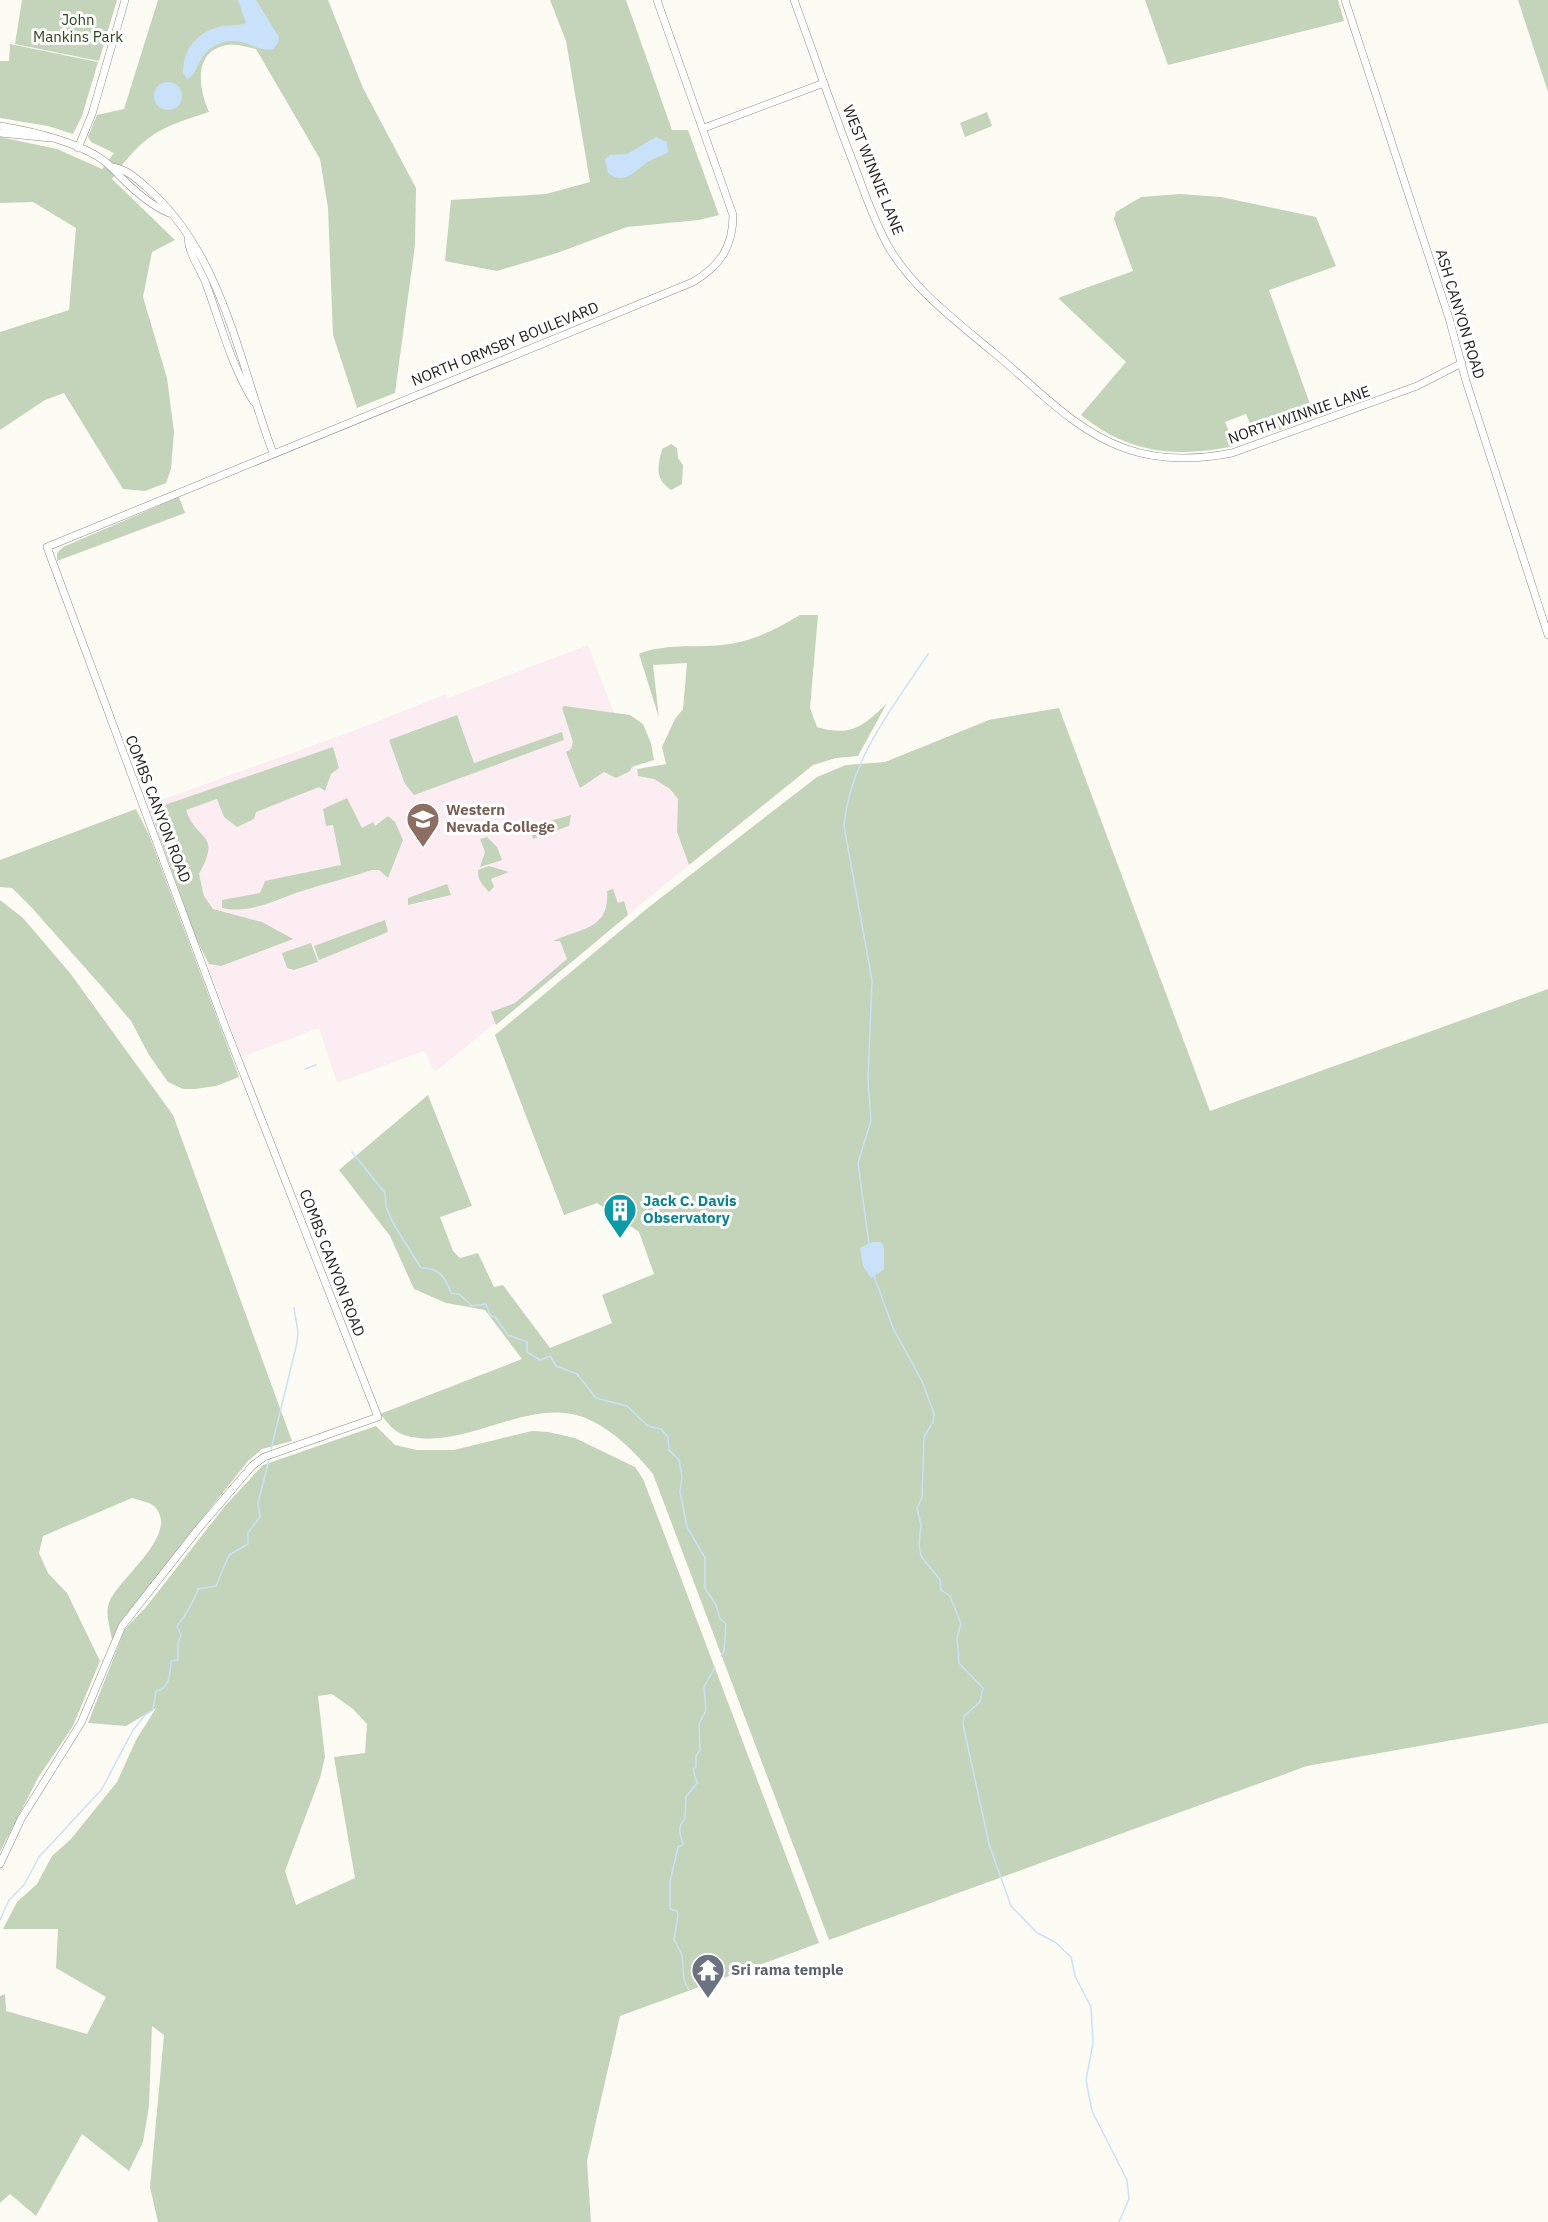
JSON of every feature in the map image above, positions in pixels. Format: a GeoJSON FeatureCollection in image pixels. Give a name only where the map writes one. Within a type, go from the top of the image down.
{"type":"FeatureCollection","features":[{"type":"Feature","properties":{"kind":"street"},"geometry":{"type":"LineString","coordinates":[[78,148],[92,114],[125,0]]}},
{"type":"Feature","properties":{"kind":"street","name":"NORTH ORMSBY BOULEVARD"},"geometry":{"type":"LineString","coordinates":[[47,547],[693,282],[710,272],[725,254],[729,244],[733,215],[657,0]]}},
{"type":"Feature","properties":{"kind":"street","name":"WEST WINNIE LANE"},"geometry":{"type":"LineString","coordinates":[[794,0],[872,211],[895,257],[930,297],[1073,420]]}},
{"type":"Feature","properties":{"kind":"street","name":"ASH CANYON ROAD"},"geometry":{"type":"LineString","coordinates":[[1345,0],[1449,318],[1548,635]]}},
{"type":"Feature","properties":{"kind":"street"},"geometry":{"type":"LineString","coordinates":[[704,128],[824,83]]}},
{"type":"Feature","properties":{"kind":"street"},"geometry":{"type":"LineString","coordinates":[[0,126],[38,132],[78,148],[111,167],[156,207],[169,213],[188,238],[191,253],[203,277],[242,381],[257,407],[273,453]]}},
{"type":"Feature","properties":{"kind":"street"},"geometry":{"type":"LineString","coordinates":[[0,133],[32,139],[51,138]]}},
{"type":"Feature","properties":{"kind":"street","name":"NORTH WINNIE LANE"},"geometry":{"type":"LineString","coordinates":[[1073,420],[1094,435],[1127,449],[1167,458],[1207,458],[1232,453],[1382,400],[1417,386],[1462,363]]}},
{"type":"Feature","properties":{"kind":"street","name":"COMBS CANYON ROAD"},"geometry":{"type":"LineString","coordinates":[[0,1864],[21,1819],[81,1724],[122,1626],[199,1528],[252,1466],[264,1457],[378,1417],[226,1029],[47,547]]}},
{"type":"Feature","properties":{"kind":"shaded area","name":"Western Nevada College"},"geometry":{"type":"Polygon","coordinates":[[[588,645],[638,776],[654,779],[670,789],[678,799],[677,832],[689,865],[435,1072],[424,1051],[337,1083],[319,1028],[242,1057],[147,805],[353,731],[446,694],[448,698],[588,645]]]}},
{"type":"Feature","properties":{"kind":"green space","name":"John Mankins Park"},"geometry":{"type":"Polygon","coordinates":[[[22,0],[117,0],[99,61],[15,44],[22,0]]]}},
{"type":"Feature","properties":{"kind":"green space"},"geometry":{"type":"Polygon","coordinates":[[[158,0],[328,0],[363,88],[416,188],[415,245],[395,393],[357,408],[333,335],[328,208],[320,159],[256,49],[230,45],[216,49],[208,55],[203,63],[201,83],[209,112],[165,128],[154,135],[134,152],[112,179],[175,240],[152,252],[143,297],[167,378],[174,432],[171,469],[166,483],[145,491],[123,489],[64,393],[45,400],[0,430],[0,332],[69,310],[76,228],[33,202],[0,203],[0,137],[57,149],[102,169],[114,153],[91,142],[88,137],[97,115],[124,109],[158,0]]]}},
{"type":"Feature","properties":{"kind":"green space"},"geometry":{"type":"Polygon","coordinates":[[[550,0],[626,0],[672,130],[688,130],[719,215],[699,220],[627,227],[557,253],[497,271],[445,261],[451,200],[546,194],[590,182],[566,41],[550,0]]]}},
{"type":"Feature","properties":{"kind":"green space"},"geometry":{"type":"Polygon","coordinates":[[[1145,0],[1338,0],[1344,21],[1168,65],[1145,0]]]}},
{"type":"Feature","properties":{"kind":"green space"},"geometry":{"type":"Polygon","coordinates":[[[1518,0],[1548,0],[1548,92],[1518,0]]]}},
{"type":"Feature","properties":{"kind":"green space"},"geometry":{"type":"Polygon","coordinates":[[[10,44],[98,62],[82,116],[73,134],[48,126],[0,118],[0,61],[9,61],[10,44]]]}},
{"type":"Feature","properties":{"kind":"green space"},"geometry":{"type":"Polygon","coordinates":[[[987,112],[992,126],[965,137],[960,123],[987,112]]]}},
{"type":"Feature","properties":{"kind":"green space"},"geometry":{"type":"Polygon","coordinates":[[[1180,194],[1221,197],[1316,217],[1336,266],[1269,290],[1315,418],[1256,438],[1246,414],[1225,422],[1235,446],[1193,452],[1173,452],[1154,450],[1117,438],[1081,415],[1126,362],[1058,298],[1133,271],[1114,219],[1116,212],[1141,197],[1180,194]]]}},
{"type":"Feature","properties":{"kind":"green space"},"geometry":{"type":"Polygon","coordinates":[[[671,444],[677,448],[678,458],[683,465],[682,484],[671,490],[662,481],[659,466],[662,449],[671,444]]]}},
{"type":"Feature","properties":{"kind":"green space"},"geometry":{"type":"Polygon","coordinates":[[[179,497],[185,513],[57,561],[57,553],[63,547],[179,497]]]}},
{"type":"Feature","properties":{"kind":"green space"},"geometry":{"type":"Polygon","coordinates":[[[800,615],[818,615],[810,708],[817,727],[838,731],[855,728],[871,718],[887,703],[858,756],[836,758],[813,765],[689,865],[677,832],[678,799],[670,789],[654,779],[638,776],[637,769],[666,764],[662,747],[675,719],[683,709],[687,663],[653,665],[659,718],[639,654],[659,648],[722,645],[743,641],[772,630],[800,615]]]}},
{"type":"Feature","properties":{"kind":"green space"},"geometry":{"type":"Polygon","coordinates":[[[564,706],[630,715],[643,724],[651,743],[654,760],[632,767],[630,771],[616,778],[604,772],[580,788],[566,752],[571,749],[573,742],[562,708],[564,706]]]}},
{"type":"Feature","properties":{"kind":"green space"},"geometry":{"type":"Polygon","coordinates":[[[1059,708],[1210,1111],[1548,989],[1548,1723],[1307,1766],[829,1940],[653,1474],[632,1450],[608,1430],[590,1420],[567,1413],[544,1413],[521,1417],[450,1437],[427,1439],[397,1432],[380,1414],[522,1359],[485,1310],[446,1303],[414,1289],[390,1236],[339,1170],[428,1095],[472,1206],[440,1217],[453,1251],[460,1258],[478,1253],[494,1287],[503,1285],[550,1348],[612,1323],[602,1295],[654,1274],[639,1232],[597,1203],[564,1215],[495,1035],[649,907],[817,777],[846,765],[885,762],[989,720],[1059,708]]]}},
{"type":"Feature","properties":{"kind":"green space"},"geometry":{"type":"Polygon","coordinates":[[[457,715],[474,763],[562,732],[564,740],[414,795],[405,784],[389,740],[457,715]]]}},
{"type":"Feature","properties":{"kind":"green space"},"geometry":{"type":"Polygon","coordinates":[[[333,747],[339,768],[331,774],[325,791],[319,787],[256,812],[254,819],[237,827],[224,817],[217,799],[186,810],[208,844],[199,874],[204,896],[213,909],[262,922],[293,939],[221,966],[209,964],[196,938],[150,810],[333,747]]]}},
{"type":"Feature","properties":{"kind":"green space"},"geometry":{"type":"Polygon","coordinates":[[[347,798],[362,828],[373,822],[375,826],[388,816],[395,822],[403,840],[388,878],[379,870],[372,870],[261,906],[242,909],[222,908],[222,900],[260,893],[265,881],[341,865],[333,825],[326,826],[323,809],[347,798]]]}},
{"type":"Feature","properties":{"kind":"green space"},"geometry":{"type":"Polygon","coordinates":[[[136,809],[149,835],[239,1077],[216,1086],[183,1089],[168,1082],[149,1055],[131,1021],[103,988],[12,888],[0,887],[0,860],[136,809]]]}},
{"type":"Feature","properties":{"kind":"green space"},"geometry":{"type":"Polygon","coordinates":[[[571,815],[569,826],[533,839],[532,836],[539,824],[571,815]]]}},
{"type":"Feature","properties":{"kind":"green space"},"geometry":{"type":"Polygon","coordinates":[[[487,837],[497,847],[502,860],[480,867],[485,852],[480,839],[487,837]]]}},
{"type":"Feature","properties":{"kind":"green space"},"geometry":{"type":"Polygon","coordinates":[[[489,866],[509,872],[491,879],[494,887],[489,892],[478,877],[478,870],[489,866]]]}},
{"type":"Feature","properties":{"kind":"green space"},"geometry":{"type":"Polygon","coordinates":[[[447,884],[451,895],[408,905],[408,898],[447,884]]]}},
{"type":"Feature","properties":{"kind":"green space"},"geometry":{"type":"Polygon","coordinates":[[[613,889],[618,903],[624,901],[628,915],[496,1025],[491,1012],[515,1003],[567,959],[560,941],[553,941],[583,930],[598,921],[607,904],[607,891],[613,889]]]}},
{"type":"Feature","properties":{"kind":"green space"},"geometry":{"type":"Polygon","coordinates":[[[0,900],[23,918],[70,973],[173,1115],[292,1441],[262,1449],[248,1461],[189,1535],[112,1639],[108,1606],[121,1584],[154,1544],[160,1530],[161,1518],[154,1506],[132,1498],[43,1536],[39,1553],[48,1573],[67,1593],[100,1661],[73,1726],[38,1778],[0,1852],[0,900]]]}},
{"type":"Feature","properties":{"kind":"green space"},"geometry":{"type":"Polygon","coordinates":[[[385,920],[388,932],[319,960],[314,946],[385,920]]]}},
{"type":"Feature","properties":{"kind":"green space"},"geometry":{"type":"Polygon","coordinates":[[[311,943],[318,962],[294,970],[287,968],[282,953],[311,943]]]}},
{"type":"Feature","properties":{"kind":"green space"},"geometry":{"type":"Polygon","coordinates":[[[376,1426],[395,1445],[417,1450],[454,1450],[532,1431],[575,1438],[635,1467],[643,1479],[819,1943],[620,2016],[587,2161],[591,2222],[158,2222],[150,2187],[164,2035],[152,2026],[149,2106],[143,2142],[129,2171],[82,2134],[36,2216],[10,2194],[0,2203],[0,1996],[5,1994],[6,2011],[87,2034],[106,1997],[56,1968],[58,1929],[3,1929],[17,1902],[37,1884],[52,1856],[71,1839],[117,1782],[136,1740],[156,1708],[126,1726],[88,1723],[125,1629],[146,1607],[225,1506],[263,1465],[376,1426]],[[332,1694],[318,1696],[325,1757],[320,1778],[285,1871],[296,1905],[355,1878],[334,1757],[365,1753],[367,1724],[353,1709],[332,1694]]]}},
{"type":"Feature","properties":{"kind":"water"},"geometry":{"type":"Polygon","coordinates":[[[238,0],[256,0],[279,37],[278,43],[273,49],[266,49],[239,42],[223,43],[208,50],[193,74],[187,79],[183,73],[184,64],[193,42],[205,32],[213,29],[246,23],[238,0]]]}},
{"type":"Feature","properties":{"kind":"water"},"geometry":{"type":"Polygon","coordinates":[[[168,82],[178,86],[182,96],[178,106],[168,110],[158,106],[154,96],[158,86],[168,82]]]}},
{"type":"Feature","properties":{"kind":"water"},"geometry":{"type":"Polygon","coordinates":[[[656,137],[667,142],[668,152],[649,161],[624,178],[608,173],[605,159],[610,155],[627,154],[656,137]]]}},
{"type":"Feature","properties":{"kind":"water"},"geometry":{"type":"Polygon","coordinates":[[[873,1242],[881,1242],[884,1247],[884,1269],[871,1278],[863,1266],[860,1248],[873,1242]]]}},
{"type":"Feature","properties":{"kind":"waterway"},"geometry":{"type":"LineString","coordinates":[[869,1244],[858,1163],[871,1121],[868,1080],[872,980],[844,826],[848,802],[864,757],[887,715],[928,654]]}},
{"type":"Feature","properties":{"kind":"waterway"},"geometry":{"type":"LineString","coordinates":[[305,1069],[316,1065]]}},
{"type":"Feature","properties":{"kind":"waterway"},"geometry":{"type":"LineString","coordinates":[[352,1152],[385,1193],[386,1207],[393,1223],[421,1268],[437,1271],[447,1282],[451,1293],[459,1294],[472,1306],[486,1304],[490,1315],[495,1317],[508,1335],[527,1342],[527,1352],[540,1360],[550,1356],[556,1366],[577,1374],[596,1398],[627,1406],[648,1426],[661,1429],[668,1437],[669,1450],[679,1460],[682,1476],[680,1492],[687,1527],[705,1558],[705,1588],[716,1605],[720,1619],[726,1624],[724,1651],[721,1656]]}},
{"type":"Feature","properties":{"kind":"waterway"},"geometry":{"type":"LineString","coordinates":[[874,1276],[893,1328],[923,1383],[934,1414],[933,1422],[924,1437],[922,1497],[917,1508],[921,1525],[919,1544],[921,1556],[940,1580],[941,1590],[950,1596],[961,1624],[957,1637],[959,1663],[983,1688],[980,1702],[964,1716],[963,1724],[989,1844],[1011,1906],[1037,1933],[1055,1942],[1071,1957],[1075,1976],[1091,2007],[1093,2043],[1086,2080],[1092,2111],[1127,2180],[1129,2199],[1119,2222]]}},
{"type":"Feature","properties":{"kind":"waterway"},"geometry":{"type":"LineString","coordinates":[[271,1449],[297,1343],[298,1332],[294,1308]]}},
{"type":"Feature","properties":{"kind":"waterway"},"geometry":{"type":"LineString","coordinates":[[0,1920],[9,1900],[24,1885],[39,1857],[102,1789],[133,1730],[146,1714],[153,1710],[156,1691],[161,1690],[167,1684],[171,1661],[178,1660],[178,1642],[181,1636],[177,1626],[189,1609],[198,1589],[216,1586],[229,1555],[248,1544],[248,1533],[260,1517],[258,1503],[269,1460]]}},
{"type":"Feature","properties":{"kind":"waterway"},"geometry":{"type":"LineString","coordinates":[[689,1990],[684,1980],[682,1955],[674,1939],[678,1915],[677,1911],[670,1909],[670,1882],[678,1847],[683,1845],[680,1828],[685,1819],[686,1797],[697,1783],[693,1769],[696,1767],[696,1756],[700,1750],[699,1724],[706,1710],[704,1687],[715,1667]]}},
{"type":"Feature","properties":{"kind":"place","name":"Western Nevada College"},"geometry":{"type":"Point","coordinates":[423,848]}},
{"type":"Feature","properties":{"kind":"place","name":"Jack C. Davis Observatory"},"geometry":{"type":"Point","coordinates":[620,1239]}},
{"type":"Feature","properties":{"kind":"place","name":"Sri rama temple"},"geometry":{"type":"Point","coordinates":[708,1999]}}]}
